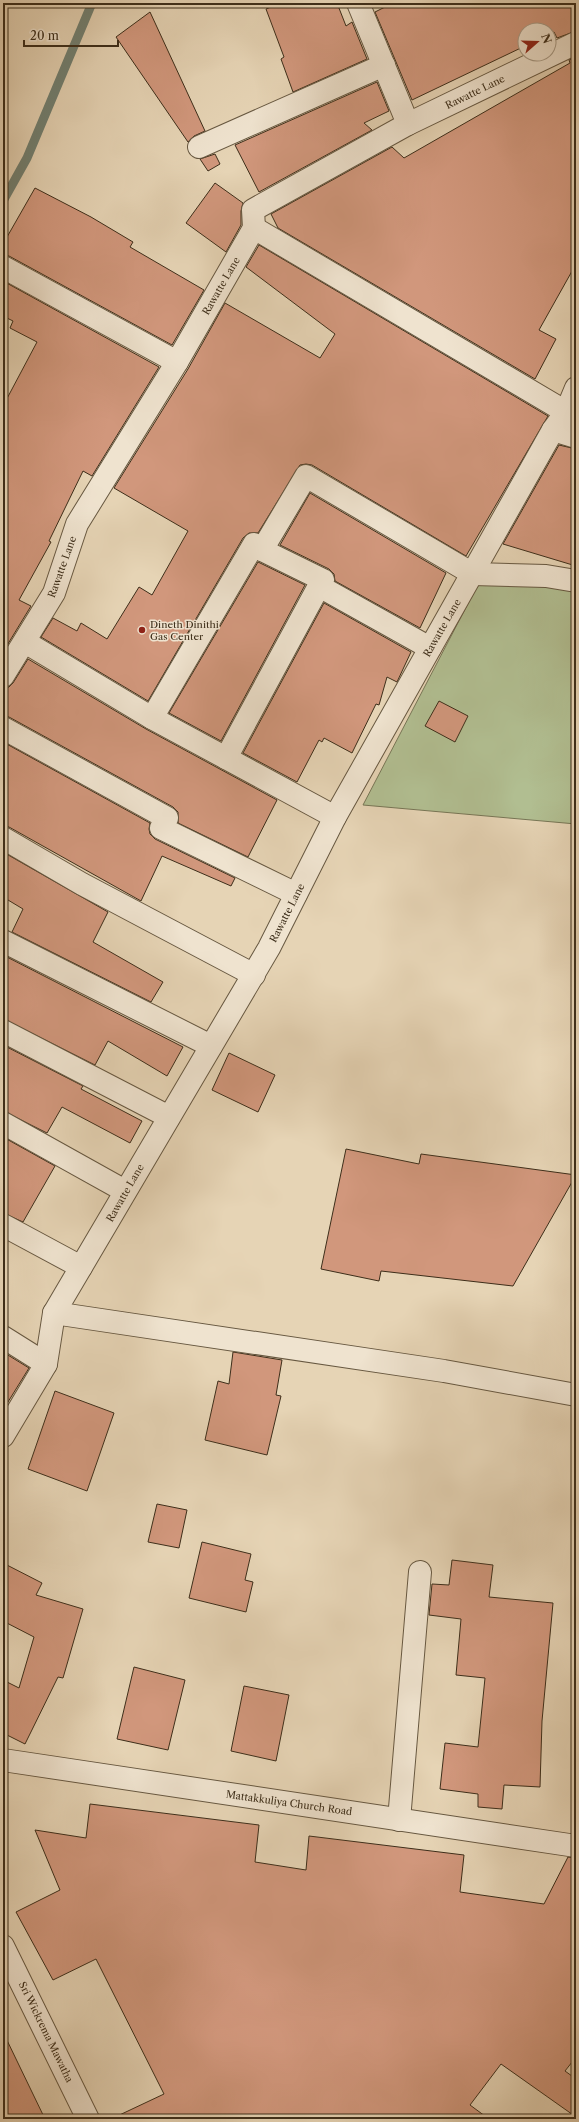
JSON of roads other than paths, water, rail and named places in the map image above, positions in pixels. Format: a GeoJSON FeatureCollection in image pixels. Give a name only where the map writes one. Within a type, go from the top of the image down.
{"type":"FeatureCollection","features":[{"type":"Feature","properties":{"kind":"street"},"geometry":{"type":"LineString","coordinates":[[358,3],[408,124]]}},
{"type":"Feature","properties":{"kind":"street","name":"Rawatte Lane"},"geometry":{"type":"LineString","coordinates":[[3,676],[54,593],[78,524],[177,362],[254,228],[254,210],[408,124],[576,43]]}},
{"type":"Feature","properties":{"kind":"street"},"geometry":{"type":"LineString","coordinates":[[199,147],[384,66]]}},
{"type":"Feature","properties":{"kind":"street"},"geometry":{"type":"LineString","coordinates":[[254,228],[566,412]]}},
{"type":"Feature","properties":{"kind":"street"},"geometry":{"type":"LineString","coordinates":[[3,267],[177,362]]}},
{"type":"Feature","properties":{"kind":"street","name":"Rawatte Lane"},"geometry":{"type":"LineString","coordinates":[[3,1436],[46,1364],[54,1313],[269,948],[335,817],[553,430],[566,412],[576,388]]}},
{"type":"Feature","properties":{"kind":"street"},"geometry":{"type":"LineString","coordinates":[[553,430],[576,437]]}},
{"type":"Feature","properties":{"kind":"street"},"geometry":{"type":"LineString","coordinates":[[262,550],[306,476],[473,574],[546,576],[576,581]]}},
{"type":"Feature","properties":{"kind":"street"},"geometry":{"type":"LineString","coordinates":[[152,718],[254,544],[262,550],[323,580],[226,758]]}},
{"type":"Feature","properties":{"kind":"street"},"geometry":{"type":"LineString","coordinates":[[319,586],[430,648]]}},
{"type":"Feature","properties":{"kind":"street"},"geometry":{"type":"LineString","coordinates":[[25,642],[152,718],[335,817]]}},
{"type":"Feature","properties":{"kind":"street"},"geometry":{"type":"LineString","coordinates":[[3,728],[167,818],[161,828],[296,894]]}},
{"type":"Feature","properties":{"kind":"street"},"geometry":{"type":"LineString","coordinates":[[3,838],[82,884],[254,974]]}},
{"type":"Feature","properties":{"kind":"street"},"geometry":{"type":"LineString","coordinates":[[3,941],[212,1046]]}},
{"type":"Feature","properties":{"kind":"street"},"geometry":{"type":"LineString","coordinates":[[3,1031],[169,1117]]}},
{"type":"Feature","properties":{"kind":"street"},"geometry":{"type":"LineString","coordinates":[[3,1124],[125,1191]]}},
{"type":"Feature","properties":{"kind":"street"},"geometry":{"type":"LineString","coordinates":[[3,1225],[81,1267]]}},
{"type":"Feature","properties":{"kind":"street"},"geometry":{"type":"LineString","coordinates":[[54,1313],[444,1371],[576,1395]]}},
{"type":"Feature","properties":{"kind":"street"},"geometry":{"type":"LineString","coordinates":[[3,1337],[46,1364]]}},
{"type":"Feature","properties":{"kind":"street"},"geometry":{"type":"LineString","coordinates":[[399,1820],[420,1572]]}},
{"type":"Feature","properties":{"kind":"street","name":"Mattakkuliya Church Road"},"geometry":{"type":"LineString","coordinates":[[3,1760],[576,1846]]}},
{"type":"Feature","properties":{"kind":"street","name":"Sri Wickrema Mawatha"},"geometry":{"type":"LineString","coordinates":[[3,1946],[88,2119]]}},
{"type":"Feature","properties":{"kind":"waterway"},"geometry":{"type":"LineString","coordinates":[[3,201],[27,158],[92,3]]}},
{"type":"Feature","properties":{"kind":"place","name":"Dineth Dinithi Gas Center"},"geometry":{"type":"Point","coordinates":[142,630]}}]}
